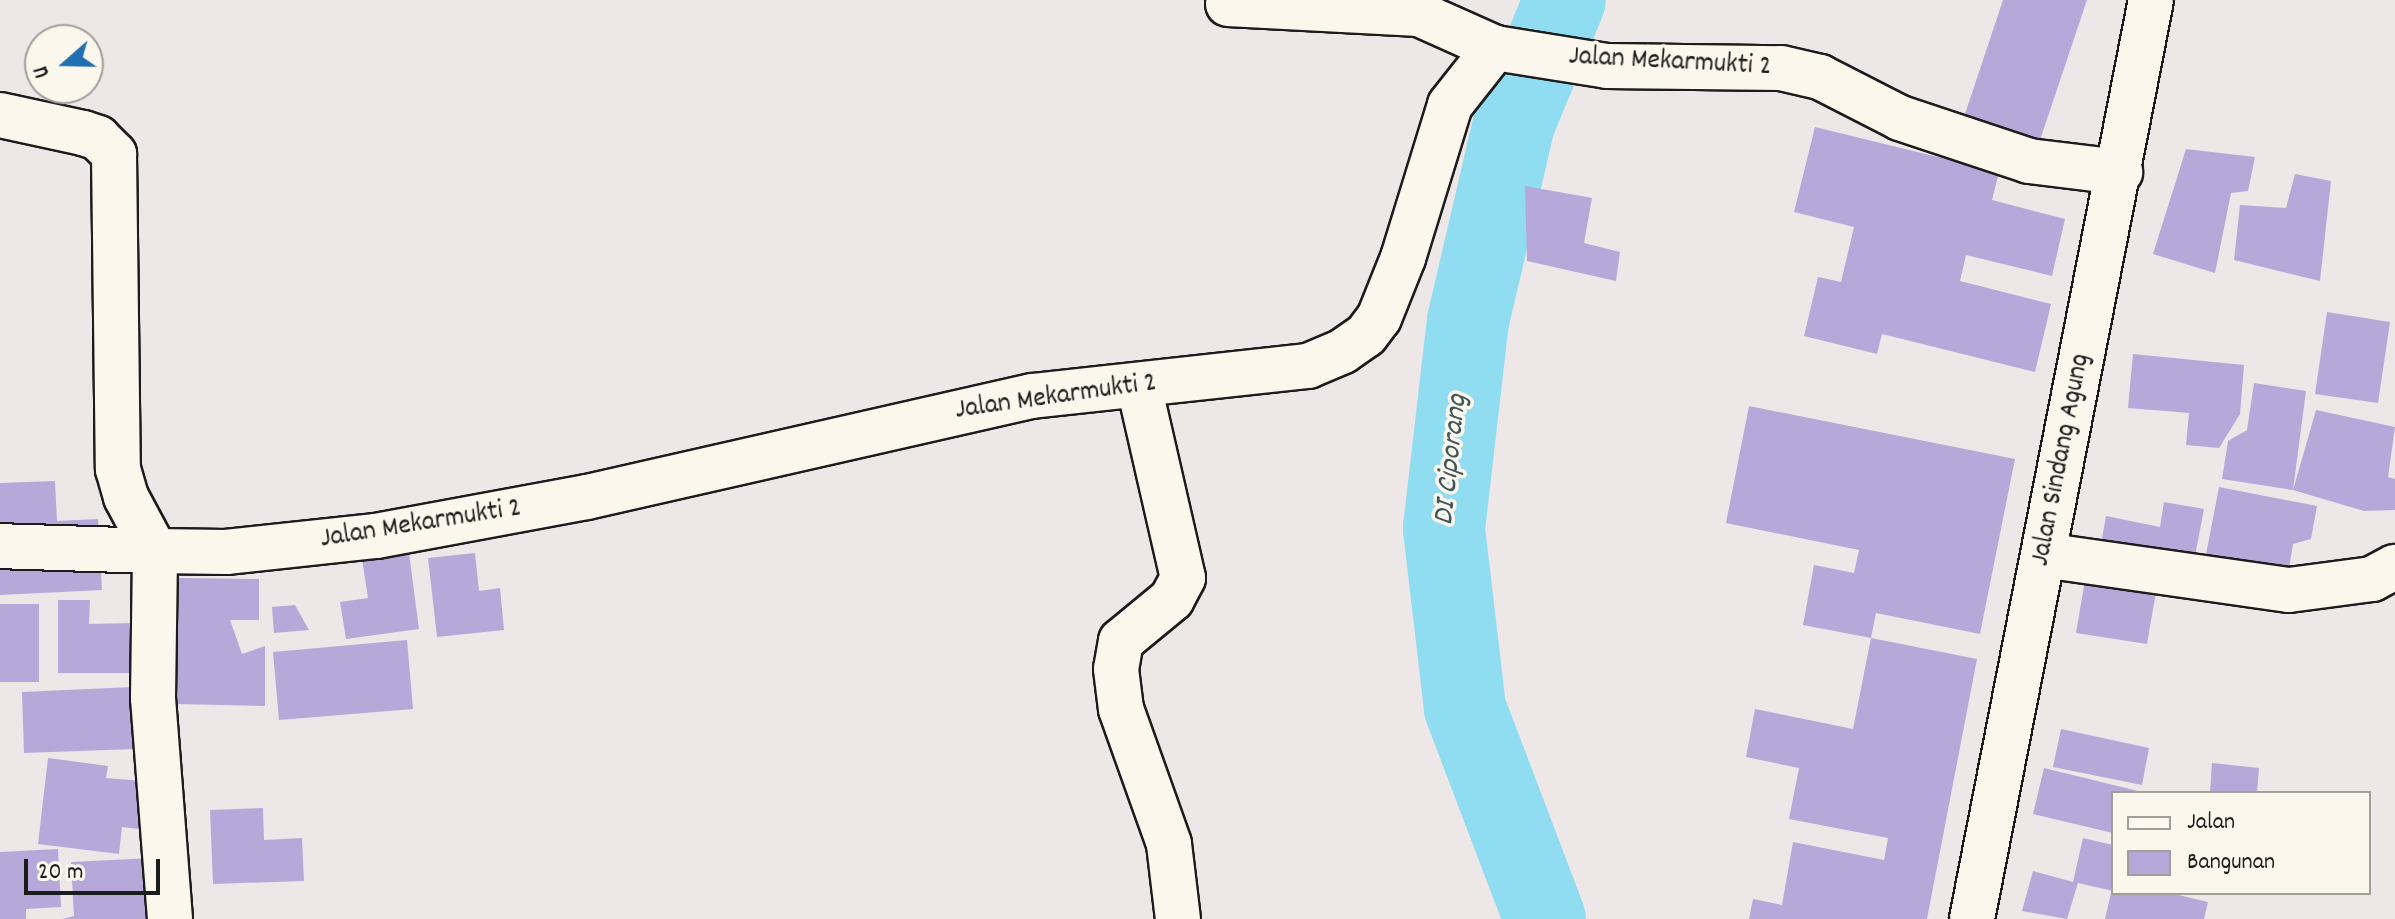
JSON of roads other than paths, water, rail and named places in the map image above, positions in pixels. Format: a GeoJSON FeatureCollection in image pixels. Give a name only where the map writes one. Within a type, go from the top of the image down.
{"type":"FeatureCollection","features":[{"type":"Feature","properties":{"kind":"street","name":"Jalan Sindang Agung"},"geometry":{"type":"LineString","coordinates":[[1972,919],[2120,172],[2151,0]]}},
{"type":"Feature","properties":{"kind":"street"},"geometry":{"type":"LineString","coordinates":[[1228,4],[1419,14],[1495,48]]}},
{"type":"Feature","properties":{"kind":"street","name":"Jalan Mekarmukti 2"},"geometry":{"type":"LineString","coordinates":[[0,546],[226,552],[376,536],[587,497],[949,412],[1032,396],[1308,366],[1366,335],[1403,258],[1450,105],[1495,48],[1607,66],[1781,68],[1820,77],[1900,118],[2006,154],[2120,172]]}},
{"type":"Feature","properties":{"kind":"street"},"geometry":{"type":"LineString","coordinates":[[0,115],[98,138],[114,154],[118,469],[126,497],[155,551],[153,698],[170,919]]}},
{"type":"Feature","properties":{"kind":"street"},"geometry":{"type":"LineString","coordinates":[[1139,386],[1183,578],[1172,599],[1121,641],[1116,669],[1121,709],[1169,844],[1178,919]]}},
{"type":"Feature","properties":{"kind":"street"},"geometry":{"type":"LineString","coordinates":[[2043,555],[2289,590],[2359,582],[2395,567]]}},
{"type":"Feature","properties":{"kind":"waterway","name":"DI Ciporang"},"geometry":{"type":"LineString","coordinates":[[1545,919],[1465,708],[1444,528],[1468,321],[1514,123],[1565,0]]}}]}
